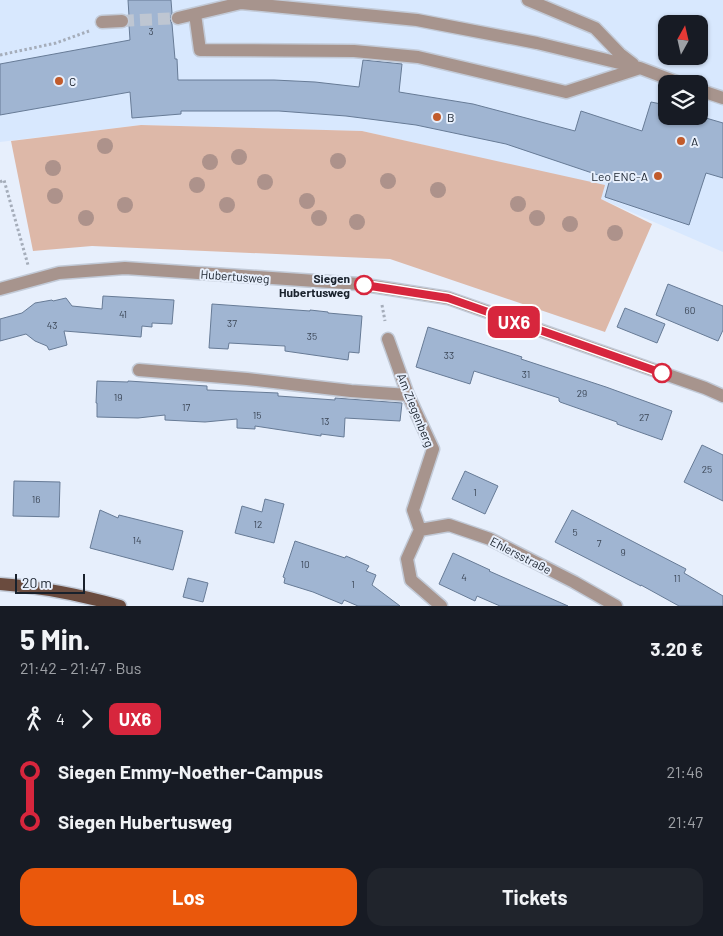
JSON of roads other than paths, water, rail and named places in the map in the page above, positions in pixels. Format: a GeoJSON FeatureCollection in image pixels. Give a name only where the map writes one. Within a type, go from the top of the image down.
{"type":"FeatureCollection","features":[{"type":"Feature","properties":{"kind":"main road"},"geometry":{"type":"LineString","coordinates":[[0,584],[71,594],[118,606]]}},
{"type":"Feature","properties":{"kind":"street"},"geometry":{"type":"LineString","coordinates":[[528,0],[596,28],[620,54],[640,68]]}},
{"type":"Feature","properties":{"kind":"street"},"geometry":{"type":"LineString","coordinates":[[178,18],[242,4],[417,20],[537,43],[640,68],[658,75]]}},
{"type":"Feature","properties":{"kind":"street"},"geometry":{"type":"LineString","coordinates":[[195,14],[200,50],[354,50],[418,57],[566,92],[640,68]]}},
{"type":"Feature","properties":{"kind":"street"},"geometry":{"type":"LineString","coordinates":[[102,22],[122,21]]}},
{"type":"Feature","properties":{"kind":"street"},"geometry":{"type":"LineString","coordinates":[[708,93],[723,98]]}},
{"type":"Feature","properties":{"kind":"street","name":"Hubertusweg"},"geometry":{"type":"LineString","coordinates":[[0,288],[59,273],[125,268],[378,286],[448,298],[723,396]]}},
{"type":"Feature","properties":{"kind":"street","name":"Am Ziegenberg"},"geometry":{"type":"LineString","coordinates":[[388,339],[408,395],[433,450],[413,510],[420,530]]}},
{"type":"Feature","properties":{"kind":"street"},"geometry":{"type":"LineString","coordinates":[[139,370],[408,395]]}},
{"type":"Feature","properties":{"kind":"street","name":"Ehlersstraße"},"geometry":{"type":"LineString","coordinates":[[420,530],[449,524],[490,538],[616,606]]}},
{"type":"Feature","properties":{"kind":"street"},"geometry":{"type":"LineString","coordinates":[[420,530],[407,559],[411,580],[441,606]]}},
{"type":"Feature","properties":{"kind":"tunnel"},"geometry":{"type":"LineString","coordinates":[[122,21],[178,18]]}},
{"type":"Feature","properties":{"kind":"place","name":"C"},"geometry":{"type":"Point","coordinates":[59,81]}},
{"type":"Feature","properties":{"kind":"place","name":"B"},"geometry":{"type":"Point","coordinates":[437,117]}},
{"type":"Feature","properties":{"kind":"place","name":"A"},"geometry":{"type":"Point","coordinates":[681,141]}},
{"type":"Feature","properties":{"kind":"place","name":"Leo ENC-A"},"geometry":{"type":"Point","coordinates":[658,176]}},
{"type":"Feature","properties":{"kind":"place","name":"Siegen Hubertusweg"},"geometry":{"type":"Point","coordinates":[364,285]}}]}
